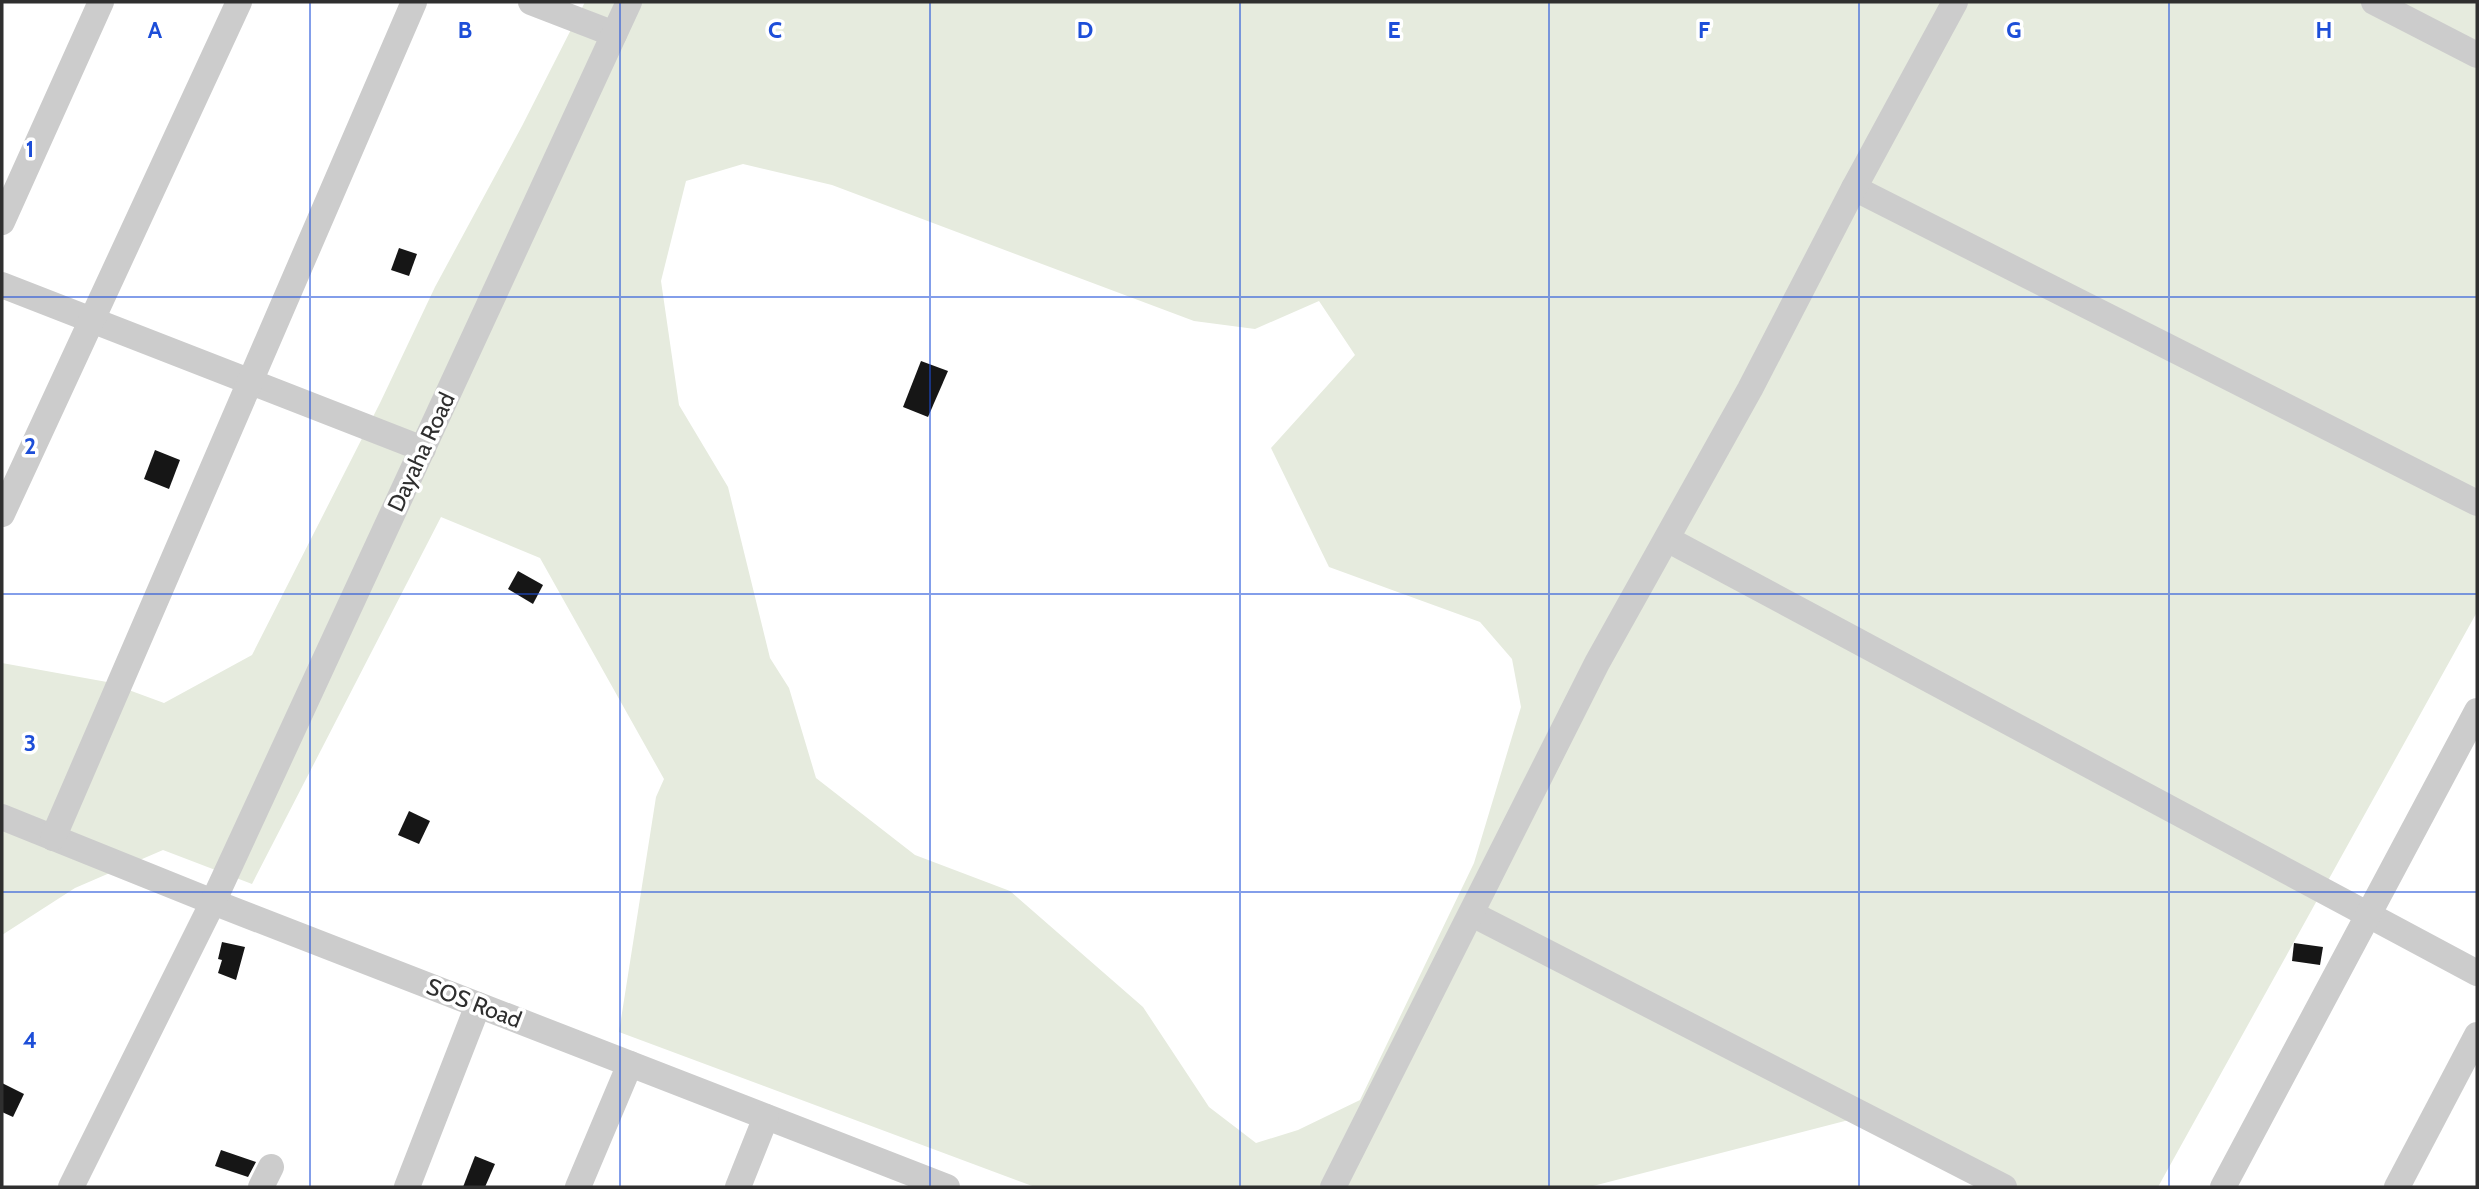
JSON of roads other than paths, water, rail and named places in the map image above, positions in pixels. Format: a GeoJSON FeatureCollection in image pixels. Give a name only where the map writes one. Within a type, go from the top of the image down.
{"type":"FeatureCollection","features":[{"type":"Feature","properties":{"kind":"street"},"geometry":{"type":"LineString","coordinates":[[2,222],[101,2]]}},
{"type":"Feature","properties":{"kind":"street"},"geometry":{"type":"LineString","coordinates":[[2,514],[239,2]]}},
{"type":"Feature","properties":{"kind":"street"},"geometry":{"type":"LineString","coordinates":[[53,838],[414,2]]}},
{"type":"Feature","properties":{"kind":"street"},"geometry":{"type":"LineString","coordinates":[[531,2],[614,34]]}},
{"type":"Feature","properties":{"kind":"street","name":"Dayaha Road"},"geometry":{"type":"LineString","coordinates":[[71,1187],[213,902],[629,2]]}},
{"type":"Feature","properties":{"kind":"street"},"geometry":{"type":"LineString","coordinates":[[1333,1187],[1597,663],[1750,389],[1854,188],[1955,2]]}},
{"type":"Feature","properties":{"kind":"street"},"geometry":{"type":"LineString","coordinates":[[2374,2],[2477,55]]}},
{"type":"Feature","properties":{"kind":"street"},"geometry":{"type":"LineString","coordinates":[[1854,188],[2477,503]]}},
{"type":"Feature","properties":{"kind":"street"},"geometry":{"type":"LineString","coordinates":[[2,285],[423,449]]}},
{"type":"Feature","properties":{"kind":"street"},"geometry":{"type":"LineString","coordinates":[[1667,539],[2477,973]]}},
{"type":"Feature","properties":{"kind":"street"},"geometry":{"type":"LineString","coordinates":[[2223,1187],[2477,711]]}},
{"type":"Feature","properties":{"kind":"street","name":"SOS Road"},"geometry":{"type":"LineString","coordinates":[[2,817],[766,1117],[906,1180],[947,1187]]}},
{"type":"Feature","properties":{"kind":"street"},"geometry":{"type":"LineString","coordinates":[[1472,914],[2004,1187]]}},
{"type":"Feature","properties":{"kind":"street"},"geometry":{"type":"LineString","coordinates":[[407,1187],[478,1005]]}},
{"type":"Feature","properties":{"kind":"street"},"geometry":{"type":"LineString","coordinates":[[2397,1187],[2477,1035]]}},
{"type":"Feature","properties":{"kind":"street"},"geometry":{"type":"LineString","coordinates":[[578,1187],[630,1064]]}},
{"type":"Feature","properties":{"kind":"street"},"geometry":{"type":"LineString","coordinates":[[738,1187],[766,1117]]}}]}
